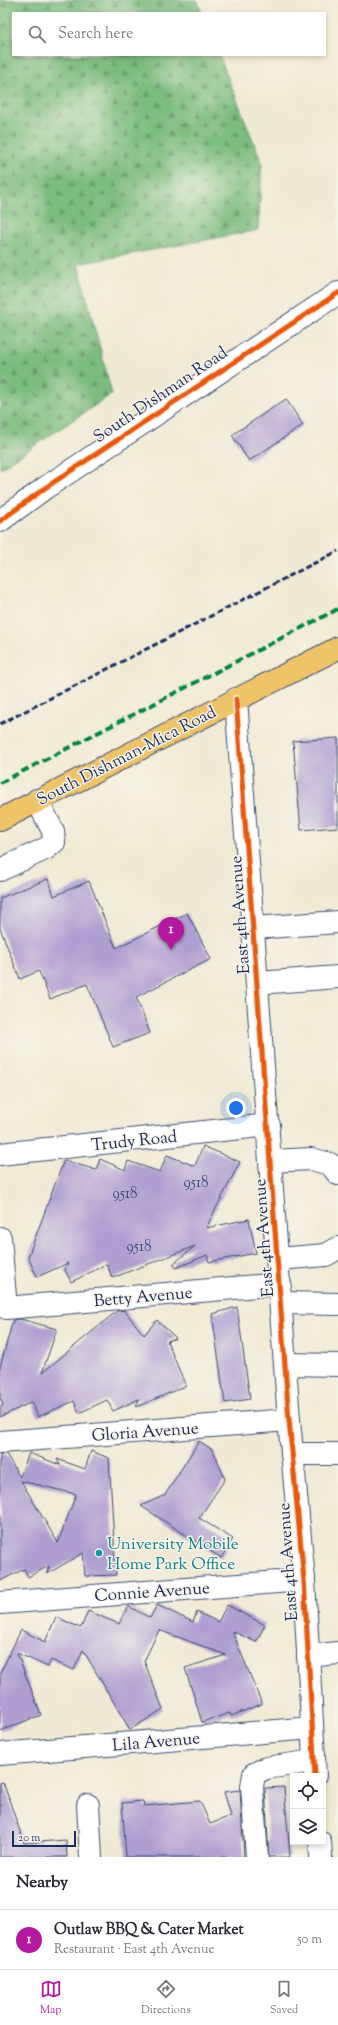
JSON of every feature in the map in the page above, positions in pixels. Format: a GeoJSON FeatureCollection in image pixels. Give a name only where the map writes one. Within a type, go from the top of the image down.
{"type":"FeatureCollection","features":[{"type":"Feature","properties":{"kind":"main road","name":"South Dishman-Mica Road"},"geometry":{"type":"LineString","coordinates":[[0,820],[338,648]]}},
{"type":"Feature","properties":{"kind":"street","name":"South Dishman Road"},"geometry":{"type":"LineString","coordinates":[[0,521],[64,475],[338,293]]}},
{"type":"Feature","properties":{"kind":"street","name":"East 4th Avenue"},"geometry":{"type":"LineString","coordinates":[[236,699],[269,1126],[289,1420],[304,1580],[315,1768]]}},
{"type":"Feature","properties":{"kind":"street"},"geometry":{"type":"LineString","coordinates":[[0,870],[47,848],[54,842],[53,831],[37,800]]}},
{"type":"Feature","properties":{"kind":"street"},"geometry":{"type":"LineString","coordinates":[[254,928],[338,922]]}},
{"type":"Feature","properties":{"kind":"street"},"geometry":{"type":"LineString","coordinates":[[258,983],[338,977]]}},
{"type":"Feature","properties":{"kind":"street","name":"Trudy Road"},"geometry":{"type":"LineString","coordinates":[[0,1154],[269,1126]]}},
{"type":"Feature","properties":{"kind":"street"},"geometry":{"type":"LineString","coordinates":[[271,1161],[311,1159],[330,1164],[338,1174]]}},
{"type":"Feature","properties":{"kind":"street","name":"Betty Avenue"},"geometry":{"type":"LineString","coordinates":[[0,1238],[6,1308],[281,1294],[338,1304]]}},
{"type":"Feature","properties":{"kind":"street"},"geometry":{"type":"LineString","coordinates":[[278,1259],[326,1255],[338,1248]]}},
{"type":"Feature","properties":{"kind":"street"},"geometry":{"type":"LineString","coordinates":[[286,1364],[338,1365]]}},
{"type":"Feature","properties":{"kind":"street","name":"Gloria Avenue"},"geometry":{"type":"LineString","coordinates":[[0,1442],[289,1420]]}},
{"type":"Feature","properties":{"kind":"street"},"geometry":{"type":"LineString","coordinates":[[292,1454],[338,1454]]}},
{"type":"Feature","properties":{"kind":"street","name":"Connie Avenue"},"geometry":{"type":"LineString","coordinates":[[0,1603],[304,1580]]}},
{"type":"Feature","properties":{"kind":"street"},"geometry":{"type":"LineString","coordinates":[[308,1656],[338,1653]]}},
{"type":"Feature","properties":{"kind":"street","name":"Lila Avenue"},"geometry":{"type":"LineString","coordinates":[[0,1754],[312,1728]]}},
{"type":"Feature","properties":{"kind":"street"},"geometry":{"type":"LineString","coordinates":[[257,1857],[252,1787],[254,1774],[266,1768],[315,1768]]}},
{"type":"Feature","properties":{"kind":"street"},"geometry":{"type":"LineString","coordinates":[[88,1805],[91,1857]]}},
{"type":"Feature","properties":{"kind":"street"},"geometry":{"type":"LineString","coordinates":[[320,1845],[321,1857]]}},
{"type":"Feature","properties":{"kind":"green space"},"geometry":{"type":"Polygon","coordinates":[[[0,0],[197,0],[202,12],[12,12],[12,56],[219,56],[262,163],[258,230],[78,264],[112,394],[0,469],[0,0]]]}},
{"type":"Feature","properties":{"kind":"building"},"geometry":{"type":"Polygon","coordinates":[[[286,399],[303,425],[249,461],[232,435],[286,399]]]}},
{"type":"Feature","properties":{"kind":"building"},"geometry":{"type":"Polygon","coordinates":[[[338,738],[338,827],[301,830],[293,741],[338,738]]]}},
{"type":"Feature","properties":{"kind":"building"},"geometry":{"type":"Polygon","coordinates":[[[48,879],[54,896],[89,881],[116,948],[187,913],[211,959],[136,997],[150,1033],[113,1047],[87,984],[50,999],[39,971],[20,979],[0,928],[0,898],[48,879]]]}},
{"type":"Feature","properties":{"kind":"building"},"geometry":{"type":"Polygon","coordinates":[[[203,1146],[240,1162],[206,1228],[249,1219],[256,1253],[209,1262],[207,1255],[176,1268],[173,1264],[195,1246],[112,1278],[107,1264],[71,1282],[65,1270],[68,1263],[37,1277],[28,1257],[64,1160],[96,1170],[100,1159],[125,1170],[128,1161],[160,1172],[167,1155],[195,1166],[203,1146]]]}},
{"type":"Feature","properties":{"kind":"building"},"geometry":{"type":"Polygon","coordinates":[[[237,1307],[250,1399],[225,1403],[212,1314],[237,1307]]]}},
{"type":"Feature","properties":{"kind":"building"},"geometry":{"type":"Polygon","coordinates":[[[124,1310],[144,1335],[157,1320],[176,1338],[167,1341],[186,1386],[136,1407],[139,1399],[113,1411],[107,1400],[79,1413],[74,1401],[38,1417],[32,1402],[0,1417],[0,1408],[3,1405],[0,1397],[0,1367],[13,1320],[20,1319],[57,1329],[42,1373],[117,1311],[124,1310]]]}},
{"type":"Feature","properties":{"kind":"building"},"geometry":{"type":"Polygon","coordinates":[[[199,1441],[213,1450],[225,1479],[199,1518],[233,1539],[221,1558],[141,1506],[165,1495],[199,1441]]]}},
{"type":"Feature","properties":{"kind":"building"},"geometry":{"type":"Polygon","coordinates":[[[91,1451],[109,1458],[116,1575],[85,1576],[83,1553],[47,1574],[49,1566],[28,1577],[24,1569],[0,1581],[0,1454],[6,1454],[20,1477],[29,1453],[60,1465],[57,1459],[85,1469],[91,1451]],[[21,1481],[58,1543],[76,1494],[21,1481]]]}},
{"type":"Feature","properties":{"kind":"building"},"geometry":{"type":"Polygon","coordinates":[[[157,1605],[193,1622],[197,1612],[218,1622],[227,1605],[265,1625],[256,1642],[232,1631],[262,1704],[231,1716],[230,1713],[202,1722],[185,1668],[226,1655],[159,1630],[144,1661],[163,1709],[130,1730],[83,1650],[74,1670],[51,1660],[48,1667],[17,1653],[41,1715],[0,1731],[0,1673],[21,1630],[45,1642],[56,1617],[81,1628],[88,1611],[119,1624],[128,1606],[150,1618],[157,1605]]]}},
{"type":"Feature","properties":{"kind":"building"},"geometry":{"type":"Polygon","coordinates":[[[3,1782],[24,1843],[66,1840],[67,1857],[0,1857],[0,1783],[3,1782]]]}},
{"type":"Feature","properties":{"kind":"building"},"geometry":{"type":"Polygon","coordinates":[[[284,1787],[290,1857],[269,1857],[265,1788],[284,1787]]]}},
{"type":"Feature","properties":{"kind":"building"},"geometry":{"type":"Polygon","coordinates":[[[240,1790],[244,1857],[126,1857],[122,1803],[143,1801],[144,1806],[200,1801],[210,1824],[231,1816],[224,1792],[240,1790]]]}},
{"type":"Feature","properties":{"kind":"railway"},"geometry":{"type":"LineString","coordinates":[[0,724],[338,551]]}},
{"type":"Feature","properties":{"kind":"marked path"},"geometry":{"type":"LineString","coordinates":[[0,783],[338,609]]}},
{"type":"Feature","properties":{"kind":"cycle path"},"geometry":{"type":"LineString","coordinates":[[0,521],[45,488],[338,293]]}},
{"type":"Feature","properties":{"kind":"cycle path"},"geometry":{"type":"LineString","coordinates":[[236,699],[289,1420],[304,1580],[315,1773]]}},
{"type":"Feature","properties":{"kind":"place","name":"Outlaw BBQ & Cater Market"},"geometry":{"type":"Point","coordinates":[171,950]}},
{"type":"Feature","properties":{"kind":"place","name":"University Mobile Home Park Office"},"geometry":{"type":"Point","coordinates":[99,1553]}}]}
